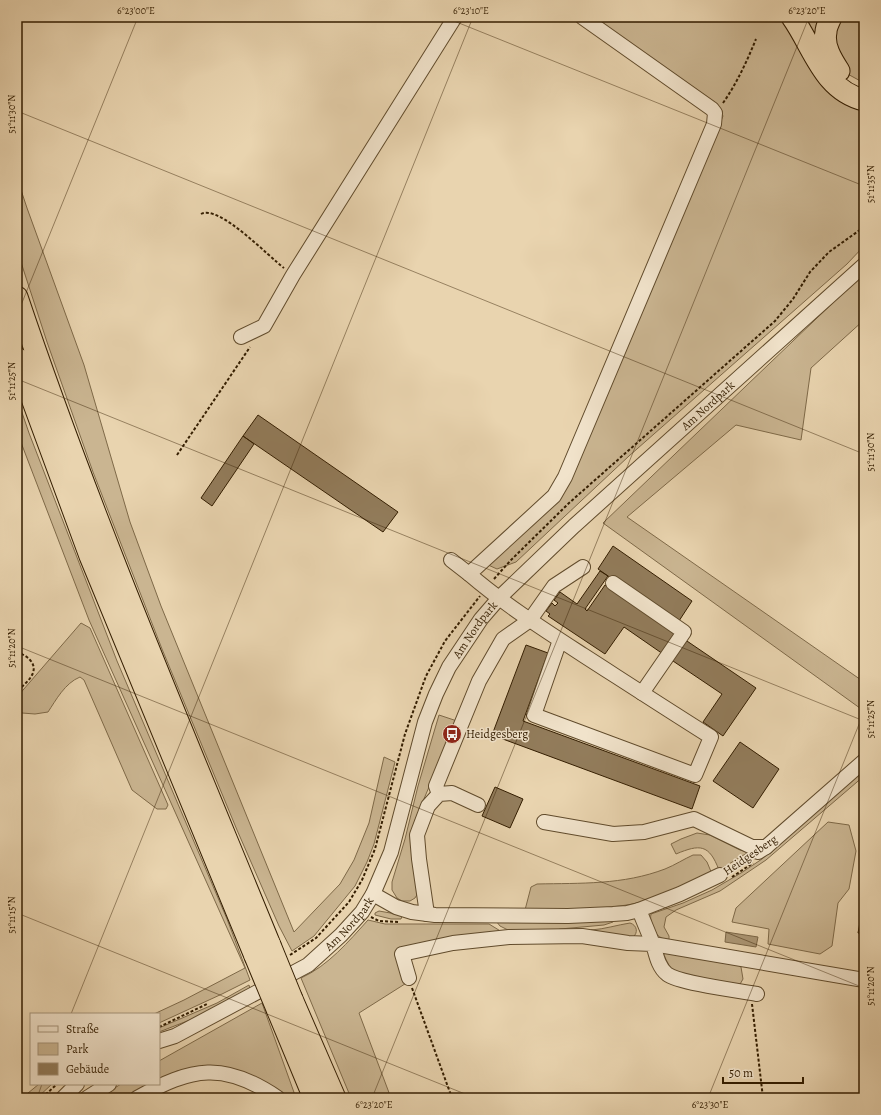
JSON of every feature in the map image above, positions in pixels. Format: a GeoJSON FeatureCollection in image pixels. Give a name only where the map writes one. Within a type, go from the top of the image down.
{"type":"FeatureCollection","features":[{"type":"Feature","properties":{"kind":"highway"},"geometry":{"type":"LineString","coordinates":[[792,17],[807,40],[824,72],[833,84],[856,98],[864,100]]}},
{"type":"Feature","properties":{"kind":"highway"},"geometry":{"type":"LineString","coordinates":[[831,17],[826,32],[826,46],[832,60],[844,77],[857,85],[864,87]]}},
{"type":"Feature","properties":{"kind":"highway"},"geometry":{"type":"LineString","coordinates":[[17,297],[66,438],[284,1004],[314,1098]]}},
{"type":"Feature","properties":{"kind":"highway"},"geometry":{"type":"LineString","coordinates":[[17,358],[90,556],[262,950]]}},
{"type":"Feature","properties":{"kind":"highway"},"geometry":{"type":"LineString","coordinates":[[284,1004],[335,1098]]}},
{"type":"Feature","properties":{"kind":"street"},"geometry":{"type":"LineString","coordinates":[[246,341],[264,326],[293,275],[455,17]]}},
{"type":"Feature","properties":{"kind":"street"},"geometry":{"type":"LineString","coordinates":[[469,574],[554,496],[564,478],[714,124],[715,113],[712,109],[582,17]]}},
{"type":"Feature","properties":{"kind":"street","name":"Am Nordpark"},"geometry":{"type":"LineString","coordinates":[[160,1047],[175,1036],[308,965],[341,935],[362,912],[373,894],[391,852],[425,722],[436,694],[449,667],[481,619],[500,597],[580,521],[864,265]]}},
{"type":"Feature","properties":{"kind":"street"},"geometry":{"type":"LineString","coordinates":[[451,560],[486,589],[500,597],[530,620],[711,737],[695,775],[534,715],[560,640]]}},
{"type":"Feature","properties":{"kind":"street"},"geometry":{"type":"LineString","coordinates":[[439,794],[436,786],[478,681],[503,639],[530,620],[554,586],[583,567]]}},
{"type":"Feature","properties":{"kind":"street"},"geometry":{"type":"LineString","coordinates":[[613,583],[684,632],[642,693]]}},
{"type":"Feature","properties":{"kind":"street","name":"Heidgesberg"},"geometry":{"type":"LineString","coordinates":[[761,850],[864,761]]}},
{"type":"Feature","properties":{"kind":"street"},"geometry":{"type":"LineString","coordinates":[[427,914],[417,835],[428,806],[439,794],[452,794],[478,805]]}},
{"type":"Feature","properties":{"kind":"street"},"geometry":{"type":"LineString","coordinates":[[544,822],[613,834],[644,832],[694,819],[761,850]]}},
{"type":"Feature","properties":{"kind":"street","name":"Heidgesberg"},"geometry":{"type":"LineString","coordinates":[[373,894],[396,907],[412,912],[427,914],[568,916],[627,913],[639,910],[680,894],[720,875]]}},
{"type":"Feature","properties":{"kind":"street"},"geometry":{"type":"LineString","coordinates":[[639,910],[653,944],[658,964],[667,975],[684,981],[754,993]]}},
{"type":"Feature","properties":{"kind":"street"},"geometry":{"type":"LineString","coordinates":[[409,978],[402,954],[453,943],[509,937],[582,936],[628,943],[653,944],[864,980]]}},
{"type":"Feature","properties":{"kind":"street","name":"Am Nordpark"},"geometry":{"type":"LineString","coordinates":[[160,1041],[175,1036]]}},
{"type":"Feature","properties":{"kind":"street"},"geometry":{"type":"LineString","coordinates":[[137,1098],[181,1077],[196,1073],[210,1072],[238,1077],[261,1087],[278,1098]]}},
{"type":"Feature","properties":{"kind":"street"},"geometry":{"type":"LineString","coordinates":[[63,1098],[76,1085]]}},
{"type":"Feature","properties":{"kind":"street"},"geometry":{"type":"LineString","coordinates":[[87,1098],[107,1085]]}},
{"type":"Feature","properties":{"kind":"path"},"geometry":{"type":"LineString","coordinates":[[715,113],[730,94],[743,70],[756,39]]}},
{"type":"Feature","properties":{"kind":"path"},"geometry":{"type":"LineString","coordinates":[[201,214],[206,212],[220,216],[230,222],[293,275]]}},
{"type":"Feature","properties":{"kind":"path"},"geometry":{"type":"LineString","coordinates":[[177,455],[246,341]]}},
{"type":"Feature","properties":{"kind":"path"},"geometry":{"type":"LineString","coordinates":[[17,651],[31,660],[33,669],[30,680],[17,691]]}},
{"type":"Feature","properties":{"kind":"path","name":"Heidgesberg"},"geometry":{"type":"LineString","coordinates":[[720,875],[761,850]]}},
{"type":"Feature","properties":{"kind":"path"},"geometry":{"type":"LineString","coordinates":[[409,978],[452,1098]]}},
{"type":"Feature","properties":{"kind":"path"},"geometry":{"type":"LineString","coordinates":[[754,993],[763,1098]]}},
{"type":"Feature","properties":{"kind":"path"},"geometry":{"type":"LineString","coordinates":[[42,1098],[56,1085]]}},
{"type":"Feature","properties":{"kind":"green space"},"geometry":{"type":"Polygon","coordinates":[[[593,17],[785,17],[801,50],[822,84],[830,93],[841,101],[864,108],[864,246],[847,264],[629,456],[516,562],[497,569],[486,564],[542,512],[579,448],[723,116],[716,103],[593,17]]]}},
{"type":"Feature","properties":{"kind":"green space"},"geometry":{"type":"Polygon","coordinates":[[[801,17],[829,17],[826,58],[801,17]]]}},
{"type":"Feature","properties":{"kind":"green space"},"geometry":{"type":"Polygon","coordinates":[[[836,17],[864,17],[864,83],[844,72],[837,61],[836,17]]]}},
{"type":"Feature","properties":{"kind":"green space"},"geometry":{"type":"Polygon","coordinates":[[[17,178],[84,365],[130,522],[161,606],[294,932],[340,884],[354,860],[369,823],[384,757],[395,762],[374,844],[355,886],[314,936],[292,951],[279,926],[237,830],[162,649],[93,472],[47,342],[17,250],[17,178]]]}},
{"type":"Feature","properties":{"kind":"green space"},"geometry":{"type":"Polygon","coordinates":[[[864,273],[864,320],[811,368],[801,440],[736,425],[627,517],[864,682],[864,711],[603,523],[864,273]]]}},
{"type":"Feature","properties":{"kind":"green space"},"geometry":{"type":"Polygon","coordinates":[[[17,398],[29,433],[117,661],[227,919],[250,980],[160,1023],[160,1013],[156,1013],[245,968],[89,620],[17,432],[17,398]]]}},
{"type":"Feature","properties":{"kind":"green space"},"geometry":{"type":"Polygon","coordinates":[[[81,623],[90,628],[168,805],[166,809],[157,809],[132,790],[84,680],[80,677],[65,688],[48,712],[35,714],[22,713],[17,706],[17,697],[81,623]]]}},
{"type":"Feature","properties":{"kind":"green space"},"geometry":{"type":"Polygon","coordinates":[[[439,715],[457,721],[415,820],[418,893],[415,898],[410,901],[402,901],[397,898],[392,890],[392,882],[439,715]]]}},
{"type":"Feature","properties":{"kind":"green space"},"geometry":{"type":"Polygon","coordinates":[[[864,768],[864,776],[766,860],[720,891],[676,910],[666,917],[664,927],[669,936],[669,941],[660,937],[656,933],[653,928],[651,914],[683,903],[712,890],[762,859],[864,768]]]}},
{"type":"Feature","properties":{"kind":"green space"},"geometry":{"type":"Polygon","coordinates":[[[828,822],[849,825],[856,851],[849,889],[838,903],[832,946],[820,954],[768,944],[769,929],[732,922],[736,908],[828,822]]]}},
{"type":"Feature","properties":{"kind":"green space"},"geometry":{"type":"Polygon","coordinates":[[[697,833],[710,835],[740,850],[748,852],[719,870],[711,855],[703,848],[691,849],[676,854],[671,844],[697,833]]]}},
{"type":"Feature","properties":{"kind":"green space"},"geometry":{"type":"Polygon","coordinates":[[[693,855],[701,855],[707,862],[712,874],[662,897],[645,902],[611,907],[525,910],[531,887],[537,884],[618,881],[665,869],[693,855]]]}},
{"type":"Feature","properties":{"kind":"green space"},"geometry":{"type":"Polygon","coordinates":[[[379,911],[402,916],[401,919],[391,919],[375,915],[375,913],[379,911]]]}},
{"type":"Feature","properties":{"kind":"green space"},"geometry":{"type":"Polygon","coordinates":[[[368,920],[385,924],[489,924],[502,932],[397,951],[408,982],[359,1013],[391,1098],[351,1098],[301,978],[311,973],[329,960],[368,920]]]}},
{"type":"Feature","properties":{"kind":"green space"},"geometry":{"type":"Polygon","coordinates":[[[615,920],[604,925],[560,929],[549,933],[514,933],[500,926],[496,921],[615,920]]]}},
{"type":"Feature","properties":{"kind":"green space"},"geometry":{"type":"Polygon","coordinates":[[[630,923],[636,927],[636,934],[632,938],[591,930],[601,929],[630,923]]]}},
{"type":"Feature","properties":{"kind":"green space"},"geometry":{"type":"Polygon","coordinates":[[[665,952],[731,960],[741,967],[743,979],[739,986],[732,987],[671,971],[663,956],[665,952]]]}},
{"type":"Feature","properties":{"kind":"green space"},"geometry":{"type":"Polygon","coordinates":[[[249,985],[250,989],[195,1018],[160,1032],[160,1028],[217,1003],[249,985]]]}},
{"type":"Feature","properties":{"kind":"green space"},"geometry":{"type":"Polygon","coordinates":[[[262,1003],[296,1098],[287,1098],[263,1083],[202,1067],[177,1071],[160,1080],[160,1060],[262,1003]]]}},
{"type":"Feature","properties":{"kind":"green space"},"geometry":{"type":"Polygon","coordinates":[[[38,1085],[51,1085],[37,1098],[22,1098],[38,1085]]]}},
{"type":"Feature","properties":{"kind":"green space"},"geometry":{"type":"Polygon","coordinates":[[[119,1085],[151,1085],[126,1098],[99,1098],[119,1085]]]}},
{"type":"Feature","properties":{"kind":"shaded area"},"geometry":{"type":"Polygon","coordinates":[[[726,932],[758,937],[756,947],[725,942],[726,932]]]}},
{"type":"Feature","properties":{"kind":"building"},"geometry":{"type":"Polygon","coordinates":[[[258,415],[398,512],[383,532],[243,436],[258,415]]]}},
{"type":"Feature","properties":{"kind":"building"},"geometry":{"type":"Polygon","coordinates":[[[243,436],[254,444],[212,506],[201,498],[243,436]]]}},
{"type":"Feature","properties":{"kind":"building"},"geometry":{"type":"Polygon","coordinates":[[[613,546],[692,601],[677,624],[598,569],[613,546]]]}},
{"type":"Feature","properties":{"kind":"building"},"geometry":{"type":"Polygon","coordinates":[[[600,571],[608,576],[585,609],[587,611],[605,585],[677,634],[663,654],[624,627],[605,654],[548,616],[550,614],[546,611],[552,603],[555,606],[558,603],[554,600],[560,592],[577,604],[600,571]]]}},
{"type":"Feature","properties":{"kind":"building"},"geometry":{"type":"Polygon","coordinates":[[[684,639],[756,688],[723,736],[703,722],[722,694],[670,659],[684,639]]]}},
{"type":"Feature","properties":{"kind":"building"},"geometry":{"type":"Polygon","coordinates":[[[526,645],[548,653],[523,721],[700,786],[692,809],[492,735],[526,645]]]}},
{"type":"Feature","properties":{"kind":"building"},"geometry":{"type":"Polygon","coordinates":[[[740,742],[779,769],[753,808],[713,781],[740,742]]]}},
{"type":"Feature","properties":{"kind":"building"},"geometry":{"type":"Polygon","coordinates":[[[495,787],[523,799],[510,828],[482,816],[495,787]]]}},
{"type":"Feature","properties":{"kind":"building"},"geometry":{"type":"Polygon","coordinates":[[[862,911],[864,911],[864,934],[858,933],[862,911]]]}},
{"type":"Feature","properties":{"kind":"place","name":"Heidgesberg"},"geometry":{"type":"Point","coordinates":[452,734]}}]}
